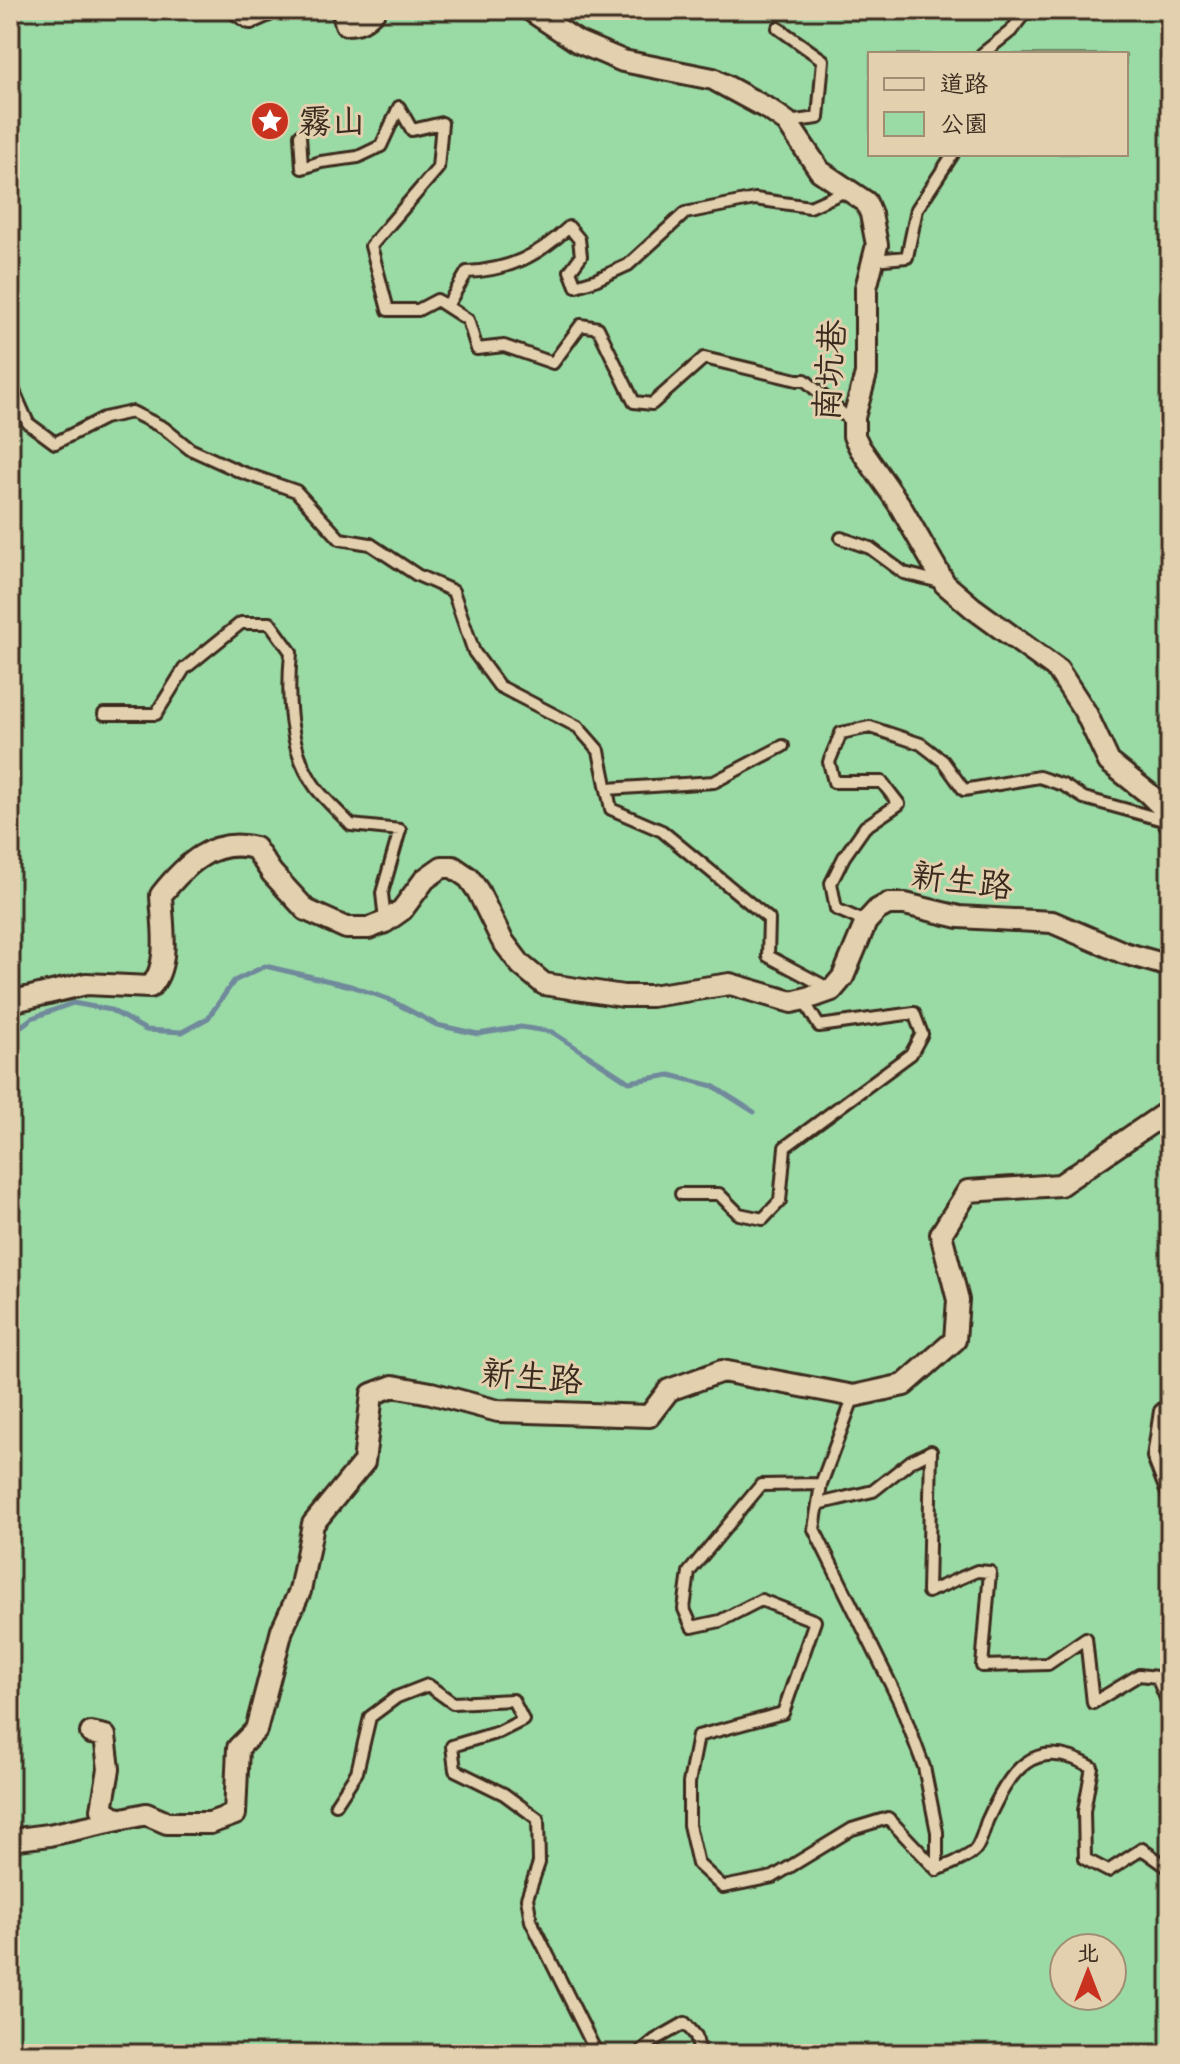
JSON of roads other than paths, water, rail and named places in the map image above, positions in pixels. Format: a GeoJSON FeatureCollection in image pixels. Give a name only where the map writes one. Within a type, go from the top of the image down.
{"type":"FeatureCollection","features":[{"type":"Feature","properties":{"kind":"street"},"geometry":{"type":"LineString","coordinates":[[238,10],[250,18],[268,10]]}},
{"type":"Feature","properties":{"kind":"street"},"geometry":{"type":"LineString","coordinates":[[342,10],[346,24],[357,24],[369,18],[375,10]]}},
{"type":"Feature","properties":{"kind":"street","name":"南坑巷"},"geometry":{"type":"LineString","coordinates":[[530,10],[578,42],[623,61],[713,79],[787,122],[820,171],[866,202],[877,245],[866,288],[866,374],[854,436],[899,504],[945,584],[1058,670],[1086,713],[1109,762],[1148,793],[1160,805],[1169,822]]}},
{"type":"Feature","properties":{"kind":"street"},"geometry":{"type":"LineString","coordinates":[[10,1002],[86,984],[150,987],[157,980],[162,962],[161,895],[184,867],[208,852],[241,844],[255,848],[272,873],[306,910],[346,928],[369,928],[385,922],[402,910],[425,879],[442,867],[453,867],[469,878],[502,940],[521,965],[544,984],[623,996],[651,996],[730,984],[792,1002],[803,999],[832,990],[843,977],[866,922]]}},
{"type":"Feature","properties":{"kind":"street","name":"新生路"},"geometry":{"type":"LineString","coordinates":[[866,922],[888,904],[905,904],[959,917],[1052,922],[1124,953],[1170,966]]}},
{"type":"Feature","properties":{"kind":"street","name":"新生路"},"geometry":{"type":"LineString","coordinates":[[10,1840],[146,1814],[167,1823],[210,1823],[235,1814],[238,1748],[256,1730],[282,1630],[300,1591],[313,1524],[364,1462],[372,1394],[393,1386],[498,1411],[649,1416],[669,1390],[722,1371],[854,1396],[904,1385],[955,1340],[958,1300],[941,1234],[968,1191],[1060,1185],[1170,1110]]}},
{"type":"Feature","properties":{"kind":"street"},"geometry":{"type":"LineString","coordinates":[[91,1733],[105,1736],[109,1769],[102,1809],[119,1820]]}},
{"type":"Feature","properties":{"kind":"lane"},"geometry":{"type":"LineString","coordinates":[[985,52],[1011,31],[1027,10]]}},
{"type":"Feature","properties":{"kind":"lane"},"geometry":{"type":"LineString","coordinates":[[778,28],[823,60],[818,118],[787,122]]}},
{"type":"Feature","properties":{"kind":"lane"},"geometry":{"type":"LineString","coordinates":[[300,135],[302,168],[358,157],[381,146],[399,107],[412,130],[442,123],[438,168],[371,246],[388,310],[418,310],[437,300],[468,320],[477,349],[504,346],[553,363],[581,325],[598,328],[634,402],[652,404],[704,358],[805,380],[854,424]]}},
{"type":"Feature","properties":{"kind":"lane"},"geometry":{"type":"LineString","coordinates":[[873,260],[907,257],[917,209],[952,156]]}},
{"type":"Feature","properties":{"kind":"lane"},"geometry":{"type":"LineString","coordinates":[[447,306],[467,272],[494,271],[546,248],[569,227],[579,239],[581,256],[570,271],[576,286],[628,265],[685,213],[755,199],[810,207],[848,190]]}},
{"type":"Feature","properties":{"kind":"lane"},"geometry":{"type":"LineString","coordinates":[[10,382],[28,423],[55,443],[104,418],[132,412],[164,428],[190,449],[241,472],[296,491],[340,539],[370,544],[417,575],[453,591],[474,652],[499,686],[578,727],[599,751],[611,809],[662,831],[769,919],[768,956],[832,990]]}},
{"type":"Feature","properties":{"kind":"lane"},"geometry":{"type":"LineString","coordinates":[[841,538],[870,548],[904,573],[945,584]]}},
{"type":"Feature","properties":{"kind":"lane"},"geometry":{"type":"LineString","coordinates":[[104,714],[156,714],[184,669],[241,623],[270,623],[291,652],[287,693],[297,751],[315,786],[351,825],[400,830],[382,893],[385,922]]}},
{"type":"Feature","properties":{"kind":"lane"},"geometry":{"type":"LineString","coordinates":[[866,922],[836,909],[831,883],[865,827],[899,804],[882,782],[834,782],[829,762],[841,733],[870,727],[921,744],[943,761],[964,790],[1039,777],[1063,785],[1084,798],[1169,822]]}},
{"type":"Feature","properties":{"kind":"lane"},"geometry":{"type":"LineString","coordinates":[[607,789],[714,782],[783,746]]}},
{"type":"Feature","properties":{"kind":"lane"},"geometry":{"type":"LineString","coordinates":[[681,1194],[719,1194],[739,1214],[763,1219],[780,1201],[785,1147],[911,1054],[922,1034],[914,1013],[819,1026],[803,999]]}},
{"type":"Feature","properties":{"kind":"lane"},"geometry":{"type":"LineString","coordinates":[[854,1396],[821,1484],[814,1529],[900,1703],[924,1767],[937,1832],[937,1870]]}},
{"type":"Feature","properties":{"kind":"lane"},"geometry":{"type":"LineString","coordinates":[[1170,1402],[1160,1411],[1153,1457],[1170,1501]]}},
{"type":"Feature","properties":{"kind":"lane"},"geometry":{"type":"LineString","coordinates":[[818,1504],[873,1491],[911,1461],[931,1451],[928,1592],[977,1571],[990,1572],[982,1666],[1048,1664],[1086,1638],[1093,1703],[1139,1675],[1157,1677],[1170,1708]]}},
{"type":"Feature","properties":{"kind":"lane"},"geometry":{"type":"LineString","coordinates":[[821,1484],[761,1485],[689,1572],[684,1609],[692,1627],[720,1621],[761,1600],[815,1621],[783,1713],[698,1736],[689,1783],[689,1825],[698,1864],[723,1887],[773,1877],[852,1829],[888,1818],[937,1870]]}},
{"type":"Feature","properties":{"kind":"lane"},"geometry":{"type":"LineString","coordinates":[[336,1804],[357,1772],[370,1717],[397,1697],[428,1685],[453,1703],[513,1700],[523,1720],[499,1732],[452,1746],[455,1770],[504,1794],[538,1819],[539,1863],[527,1898],[531,1921],[597,2054]]}},
{"type":"Feature","properties":{"kind":"lane"},"geometry":{"type":"LineString","coordinates":[[937,1870],[975,1850],[997,1798],[1014,1770],[1038,1755],[1075,1758],[1092,1767],[1084,1811],[1085,1859],[1108,1871],[1142,1849],[1170,1869]]}},
{"type":"Feature","properties":{"kind":"lane"},"geometry":{"type":"LineString","coordinates":[[638,2054],[685,2023],[696,2036],[700,2054]]}},
{"type":"Feature","properties":{"kind":"waterway"},"geometry":{"type":"LineString","coordinates":[[10,1035],[32,1018],[73,1003],[111,1010],[146,1030],[182,1032],[208,1018],[234,981],[265,966],[351,986],[388,999],[437,1025],[478,1034],[521,1027],[552,1032],[629,1082],[670,1075],[713,1086],[754,1112]]}},
{"type":"Feature","properties":{"kind":"place","name":"霧山"},"geometry":{"type":"Point","coordinates":[270,121]}}]}
